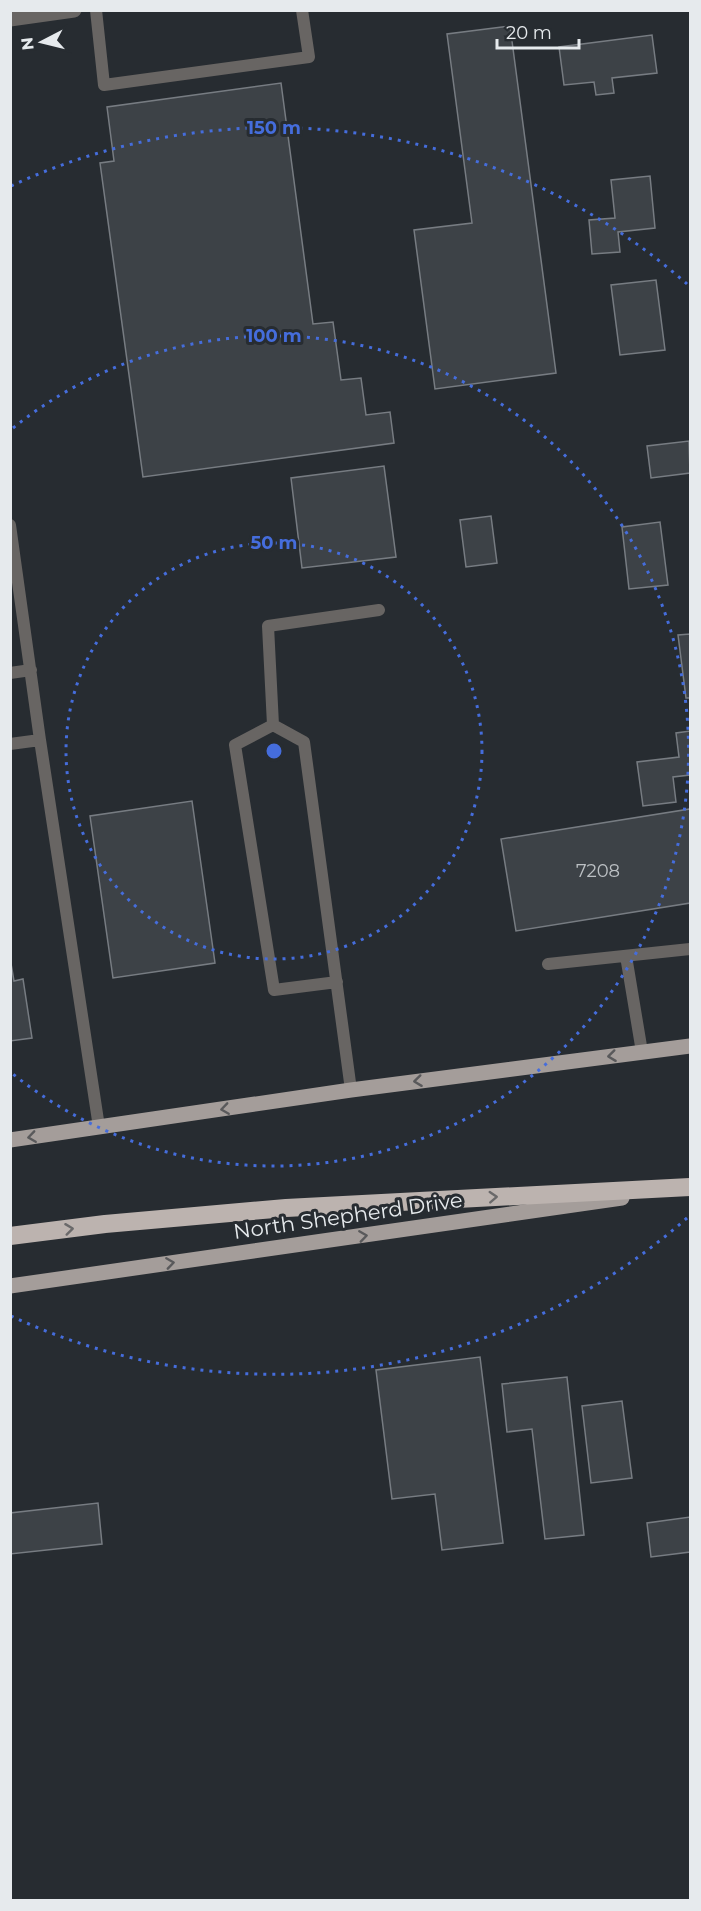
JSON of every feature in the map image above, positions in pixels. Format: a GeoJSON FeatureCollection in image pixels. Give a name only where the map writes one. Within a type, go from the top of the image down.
{"type":"FeatureCollection","features":[{"type":"Feature","properties":{"kind":"highway"},"geometry":{"type":"LineString","coordinates":[[10,1236],[105,1224],[286,1208],[690,1187]]}},
{"type":"Feature","properties":{"kind":"main road"},"geometry":{"type":"LineString","coordinates":[[10,1140],[351,1090],[690,1046]]}},
{"type":"Feature","properties":{"kind":"main road","name":"North Shepherd Drive"},"geometry":{"type":"LineString","coordinates":[[10,1286],[690,1187]]}},
{"type":"Feature","properties":{"kind":"street"},"geometry":{"type":"LineString","coordinates":[[10,19],[74,10]]}},
{"type":"Feature","properties":{"kind":"lane"},"geometry":{"type":"LineString","coordinates":[[96,10],[104,85],[309,57],[302,10]]}},
{"type":"Feature","properties":{"kind":"lane"},"geometry":{"type":"LineString","coordinates":[[10,525],[99,1127]]}},
{"type":"Feature","properties":{"kind":"lane"},"geometry":{"type":"LineString","coordinates":[[273,725],[268,626],[379,610]]}},
{"type":"Feature","properties":{"kind":"lane"},"geometry":{"type":"LineString","coordinates":[[10,673],[31,670]]}},
{"type":"Feature","properties":{"kind":"lane"},"geometry":{"type":"LineString","coordinates":[[273,725],[304,742],[351,1090]]}},
{"type":"Feature","properties":{"kind":"lane"},"geometry":{"type":"LineString","coordinates":[[273,725],[236,745],[274,990],[337,982]]}},
{"type":"Feature","properties":{"kind":"lane"},"geometry":{"type":"LineString","coordinates":[[10,744],[40,740]]}},
{"type":"Feature","properties":{"kind":"lane"},"geometry":{"type":"LineString","coordinates":[[548,964],[690,949]]}},
{"type":"Feature","properties":{"kind":"lane"},"geometry":{"type":"LineString","coordinates":[[626,956],[642,1052]]}},
{"type":"Feature","properties":{"kind":"building"},"geometry":{"type":"Polygon","coordinates":[[[510,26],[556,373],[435,389],[414,230],[472,223],[447,34],[510,26]]]}},
{"type":"Feature","properties":{"kind":"building"},"geometry":{"type":"Polygon","coordinates":[[[652,35],[657,73],[612,78],[614,93],[596,95],[594,82],[564,85],[559,47],[652,35]]]}},
{"type":"Feature","properties":{"kind":"building"},"geometry":{"type":"Polygon","coordinates":[[[281,83],[313,324],[333,322],[341,380],[361,378],[366,415],[390,412],[394,443],[143,477],[100,163],[114,161],[107,107],[281,83]]]}},
{"type":"Feature","properties":{"kind":"building"},"geometry":{"type":"Polygon","coordinates":[[[650,176],[655,228],[618,232],[620,252],[592,254],[589,220],[615,218],[611,180],[650,176]]]}},
{"type":"Feature","properties":{"kind":"building"},"geometry":{"type":"Polygon","coordinates":[[[656,280],[665,350],[620,355],[611,285],[656,280]]]}},
{"type":"Feature","properties":{"kind":"building"},"geometry":{"type":"Polygon","coordinates":[[[689,441],[690,473],[651,478],[647,446],[689,441]]]}},
{"type":"Feature","properties":{"kind":"building"},"geometry":{"type":"Polygon","coordinates":[[[384,466],[396,557],[302,568],[291,478],[384,466]]]}},
{"type":"Feature","properties":{"kind":"building"},"geometry":{"type":"Polygon","coordinates":[[[491,516],[497,563],[466,567],[460,520],[491,516]]]}},
{"type":"Feature","properties":{"kind":"building"},"geometry":{"type":"Polygon","coordinates":[[[660,522],[668,585],[629,589],[622,527],[660,522]]]}},
{"type":"Feature","properties":{"kind":"building"},"geometry":{"type":"Polygon","coordinates":[[[690,634],[690,698],[686,698],[678,635],[690,634]]]}},
{"type":"Feature","properties":{"kind":"building"},"geometry":{"type":"Polygon","coordinates":[[[690,731],[690,775],[673,777],[676,802],[643,806],[637,762],[679,757],[676,733],[690,731]]]}},
{"type":"Feature","properties":{"kind":"building"},"geometry":{"type":"Polygon","coordinates":[[[192,801],[215,963],[113,978],[90,816],[192,801]]]}},
{"type":"Feature","properties":{"kind":"building"},"geometry":{"type":"Polygon","coordinates":[[[690,809],[690,903],[516,931],[501,839],[690,809]]]}},
{"type":"Feature","properties":{"kind":"building"},"geometry":{"type":"Polygon","coordinates":[[[10,958],[14,981],[23,979],[32,1038],[10,1041],[10,958]]]}},
{"type":"Feature","properties":{"kind":"building"},"geometry":{"type":"Polygon","coordinates":[[[480,1357],[503,1543],[442,1550],[435,1494],[392,1499],[376,1370],[480,1357]]]}},
{"type":"Feature","properties":{"kind":"building"},"geometry":{"type":"Polygon","coordinates":[[[567,1377],[584,1535],[545,1539],[532,1429],[507,1432],[502,1384],[567,1377]]]}},
{"type":"Feature","properties":{"kind":"building"},"geometry":{"type":"Polygon","coordinates":[[[622,1401],[632,1478],[591,1483],[582,1406],[622,1401]]]}},
{"type":"Feature","properties":{"kind":"building"},"geometry":{"type":"Polygon","coordinates":[[[98,1503],[102,1544],[10,1554],[10,1513],[98,1503]]]}},
{"type":"Feature","properties":{"kind":"building"},"geometry":{"type":"Polygon","coordinates":[[[690,1517],[690,1552],[651,1557],[647,1523],[690,1517]]]}}]}
